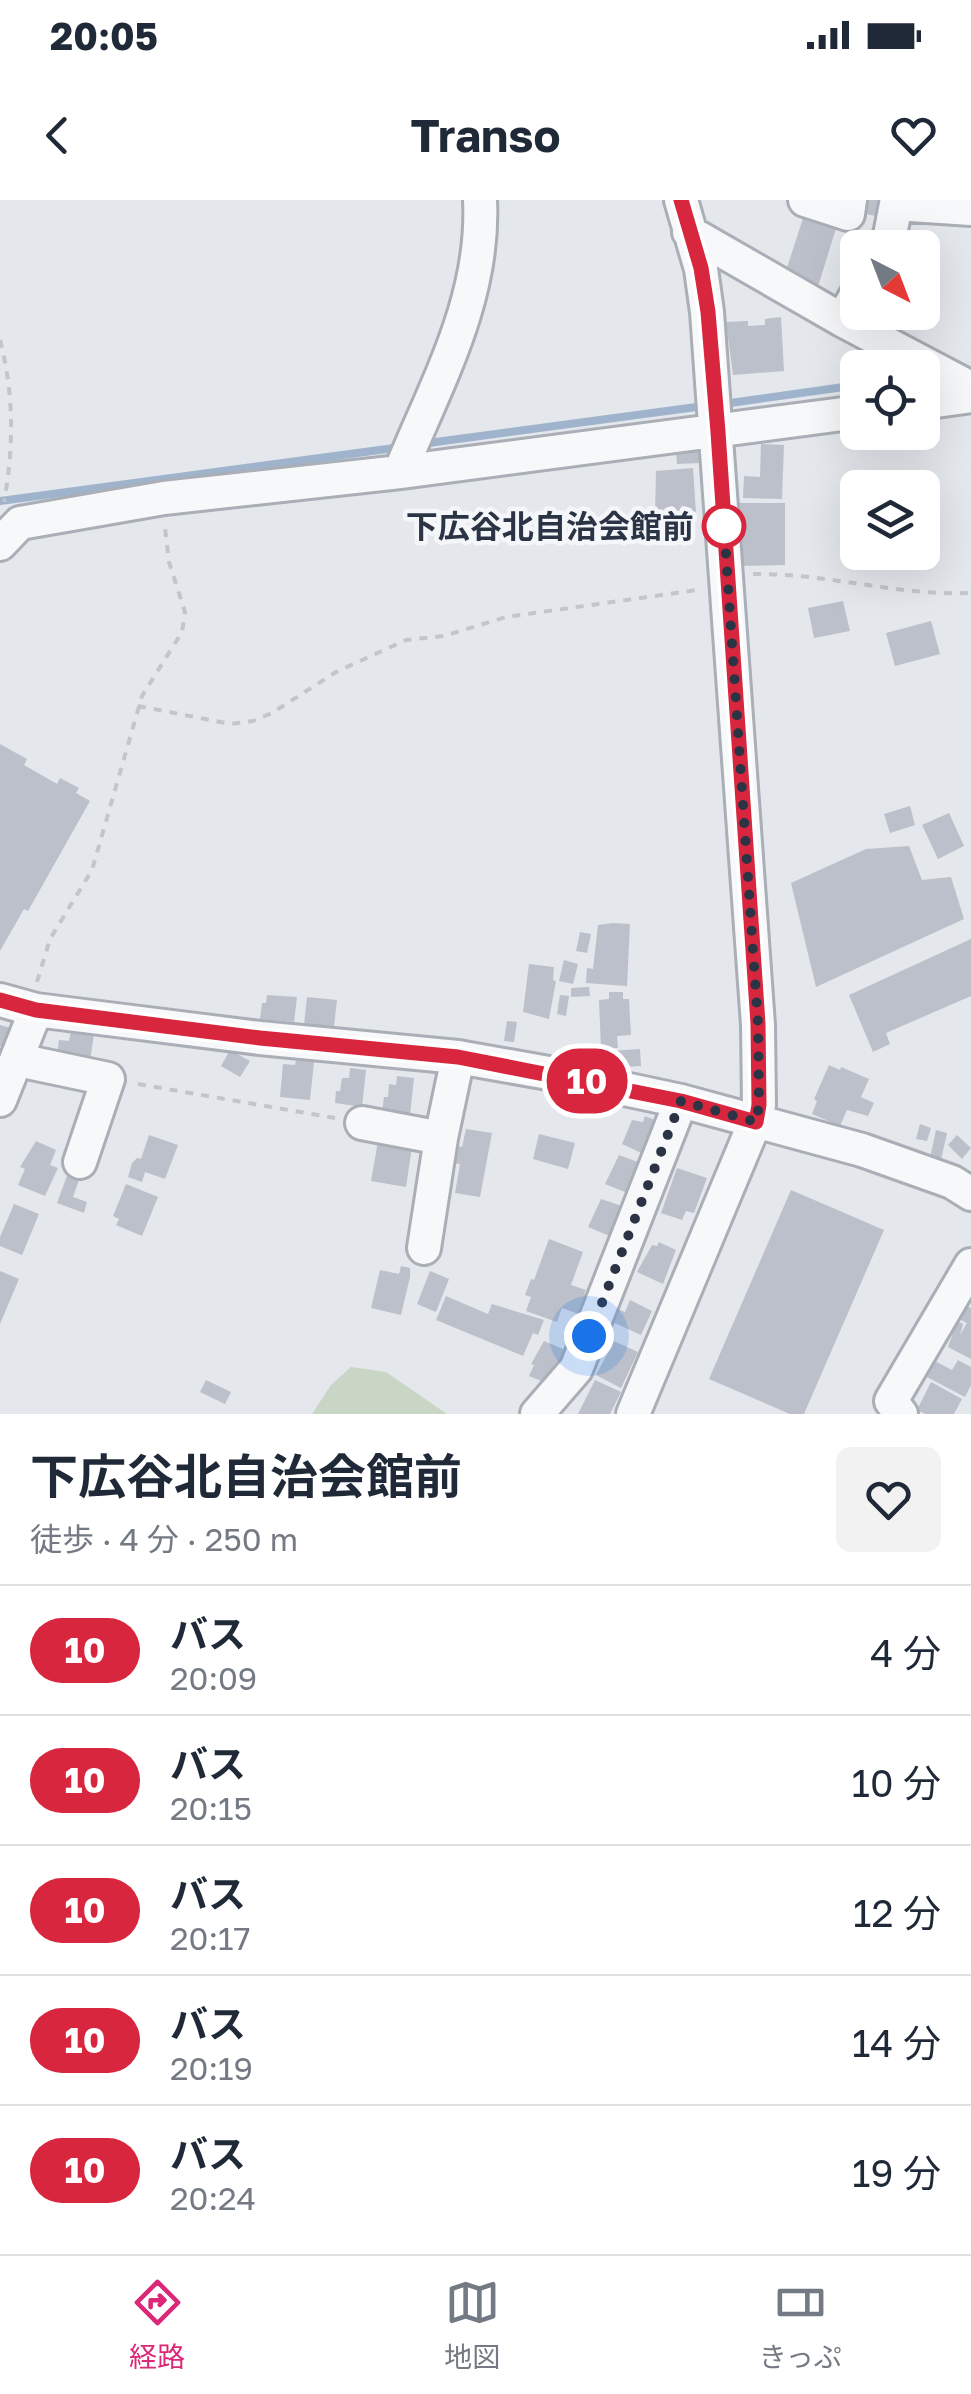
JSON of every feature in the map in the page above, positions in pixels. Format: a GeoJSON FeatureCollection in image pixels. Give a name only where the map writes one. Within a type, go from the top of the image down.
{"type":"FeatureCollection","features":[{"type":"Feature","properties":{"kind":"street"},"geometry":{"type":"LineString","coordinates":[[400,472],[458,339],[471,290],[480,200]]}},
{"type":"Feature","properties":{"kind":"street"},"geometry":{"type":"LineString","coordinates":[[633,1414],[756,1122],[759,1105],[758,1024],[718,432],[701,268],[681,200]]}},
{"type":"Feature","properties":{"kind":"street"},"geometry":{"type":"LineString","coordinates":[[805,200],[848,214],[850,200]]}},
{"type":"Feature","properties":{"kind":"street"},"geometry":{"type":"LineString","coordinates":[[891,230],[896,204],[971,209]]}},
{"type":"Feature","properties":{"kind":"street"},"geometry":{"type":"LineString","coordinates":[[689,232],[840,301]]}},
{"type":"Feature","properties":{"kind":"street"},"geometry":{"type":"LineString","coordinates":[[883,330],[971,392]]}},
{"type":"Feature","properties":{"kind":"street"},"geometry":{"type":"LineString","coordinates":[[940,398],[971,392]]}},
{"type":"Feature","properties":{"kind":"street"},"geometry":{"type":"LineString","coordinates":[[0,544],[20,524],[164,498],[400,472],[840,415]]}},
{"type":"Feature","properties":{"kind":"street"},"geometry":{"type":"LineString","coordinates":[[0,1000],[36,1010],[260,1038],[458,1057],[681,1101],[862,1150],[952,1182],[971,1194]]}},
{"type":"Feature","properties":{"kind":"street"},"geometry":{"type":"LineString","coordinates":[[0,1100],[36,1010]]}},
{"type":"Feature","properties":{"kind":"street"},"geometry":{"type":"LineString","coordinates":[[424,1248],[458,1057]]}},
{"type":"Feature","properties":{"kind":"street"},"geometry":{"type":"LineString","coordinates":[[18,1060],[108,1079],[80,1162]]}},
{"type":"Feature","properties":{"kind":"street"},"geometry":{"type":"LineString","coordinates":[[537,1414],[576,1369],[681,1101]]}},
{"type":"Feature","properties":{"kind":"street"},"geometry":{"type":"LineString","coordinates":[[362,1123],[441,1138]]}},
{"type":"Feature","properties":{"kind":"street"},"geometry":{"type":"LineString","coordinates":[[900,1414],[892,1401],[971,1265]]}},
{"type":"Feature","properties":{"kind":"path"},"geometry":{"type":"LineString","coordinates":[[0,340],[12,399],[7,488]]}},
{"type":"Feature","properties":{"kind":"path"},"geometry":{"type":"LineString","coordinates":[[36,1010],[36,986],[44,951],[92,870],[138,706],[184,623],[183,604],[169,562],[164,498]]}},
{"type":"Feature","properties":{"kind":"path"},"geometry":{"type":"LineString","coordinates":[[138,706],[232,724],[254,721],[336,672],[406,640],[444,636],[506,617],[727,580],[788,573],[920,594],[971,593]]}},
{"type":"Feature","properties":{"kind":"path"},"geometry":{"type":"LineString","coordinates":[[108,1079],[362,1123]]}},
{"type":"Feature","properties":{"kind":"green space"},"geometry":{"type":"Polygon","coordinates":[[[351,1367],[386,1372],[447,1414],[312,1414],[331,1385],[351,1367]]]}},
{"type":"Feature","properties":{"kind":"building"},"geometry":{"type":"Polygon","coordinates":[[[862,200],[889,200],[886,218],[866,214],[862,200]]]}},
{"type":"Feature","properties":{"kind":"building"},"geometry":{"type":"Polygon","coordinates":[[[805,212],[838,222],[816,293],[784,277],[805,212]]]}},
{"type":"Feature","properties":{"kind":"building"},"geometry":{"type":"Polygon","coordinates":[[[781,317],[784,371],[733,375],[726,322],[765,325],[765,319],[781,317]]]}},
{"type":"Feature","properties":{"kind":"building"},"geometry":{"type":"Polygon","coordinates":[[[761,444],[784,445],[782,499],[743,498],[744,476],[760,477],[761,444]]]}},
{"type":"Feature","properties":{"kind":"building"},"geometry":{"type":"Polygon","coordinates":[[[699,451],[700,463],[677,464],[676,452],[699,451]]]}},
{"type":"Feature","properties":{"kind":"building"},"geometry":{"type":"Polygon","coordinates":[[[693,468],[696,513],[655,516],[656,471],[693,468]]]}},
{"type":"Feature","properties":{"kind":"building"},"geometry":{"type":"Polygon","coordinates":[[[738,503],[785,503],[785,565],[739,566],[738,503]]]}},
{"type":"Feature","properties":{"kind":"building"},"geometry":{"type":"Polygon","coordinates":[[[843,601],[850,631],[814,638],[808,608],[843,601]]]}},
{"type":"Feature","properties":{"kind":"building"},"geometry":{"type":"Polygon","coordinates":[[[931,621],[940,654],[895,666],[886,633],[931,621]]]}},
{"type":"Feature","properties":{"kind":"building"},"geometry":{"type":"Polygon","coordinates":[[[0,744],[27,759],[24,765],[57,784],[60,778],[79,788],[76,793],[90,801],[28,911],[24,909],[0,951],[0,744]]]}},
{"type":"Feature","properties":{"kind":"building"},"geometry":{"type":"Polygon","coordinates":[[[910,806],[915,825],[890,833],[884,814],[910,806]]]}},
{"type":"Feature","properties":{"kind":"building"},"geometry":{"type":"Polygon","coordinates":[[[949,813],[964,846],[938,859],[922,825],[949,813]]]}},
{"type":"Feature","properties":{"kind":"building"},"geometry":{"type":"Polygon","coordinates":[[[909,846],[922,880],[951,877],[964,919],[816,987],[791,883],[866,849],[909,846]]]}},
{"type":"Feature","properties":{"kind":"building"},"geometry":{"type":"Polygon","coordinates":[[[630,924],[627,986],[586,983],[587,968],[593,969],[598,925],[630,924]]]}},
{"type":"Feature","properties":{"kind":"building"},"geometry":{"type":"Polygon","coordinates":[[[580,932],[591,934],[587,953],[576,951],[580,932]]]}},
{"type":"Feature","properties":{"kind":"building"},"geometry":{"type":"Polygon","coordinates":[[[971,939],[971,996],[886,1033],[890,1044],[873,1052],[849,995],[971,939]]]}},
{"type":"Feature","properties":{"kind":"building"},"geometry":{"type":"Polygon","coordinates":[[[564,960],[578,964],[573,984],[559,981],[564,960]]]}},
{"type":"Feature","properties":{"kind":"building"},"geometry":{"type":"Polygon","coordinates":[[[529,964],[554,967],[556,981],[549,1019],[523,1012],[529,964]]]}},
{"type":"Feature","properties":{"kind":"building"},"geometry":{"type":"Polygon","coordinates":[[[589,987],[590,996],[571,997],[571,988],[589,987]]]}},
{"type":"Feature","properties":{"kind":"building"},"geometry":{"type":"Polygon","coordinates":[[[609,992],[623,992],[623,999],[629,999],[631,1035],[617,1036],[618,1048],[601,1049],[599,1000],[609,999],[609,992]]]}},
{"type":"Feature","properties":{"kind":"building"},"geometry":{"type":"Polygon","coordinates":[[[267,995],[297,997],[294,1022],[260,1019],[267,995]]]}},
{"type":"Feature","properties":{"kind":"building"},"geometry":{"type":"Polygon","coordinates":[[[560,995],[569,996],[566,1016],[557,1014],[560,995]]]}},
{"type":"Feature","properties":{"kind":"building"},"geometry":{"type":"Polygon","coordinates":[[[307,997],[337,1000],[334,1026],[304,1025],[307,997]]]}},
{"type":"Feature","properties":{"kind":"building"},"geometry":{"type":"Polygon","coordinates":[[[507,1021],[517,1022],[514,1042],[504,1041],[507,1021]]]}},
{"type":"Feature","properties":{"kind":"building"},"geometry":{"type":"Polygon","coordinates":[[[0,1025],[11,1028],[6,1047],[0,1046],[0,1025]]]}},
{"type":"Feature","properties":{"kind":"building"},"geometry":{"type":"Polygon","coordinates":[[[71,1031],[94,1034],[90,1061],[57,1055],[59,1040],[69,1041],[71,1031]]]}},
{"type":"Feature","properties":{"kind":"building"},"geometry":{"type":"Polygon","coordinates":[[[640,1049],[641,1066],[610,1068],[610,1051],[640,1049]]]}},
{"type":"Feature","properties":{"kind":"building"},"geometry":{"type":"Polygon","coordinates":[[[230,1050],[250,1061],[240,1077],[221,1066],[230,1050]]]}},
{"type":"Feature","properties":{"kind":"building"},"geometry":{"type":"Polygon","coordinates":[[[296,1060],[314,1062],[310,1100],[280,1097],[283,1064],[295,1065],[296,1060]]]}},
{"type":"Feature","properties":{"kind":"building"},"geometry":{"type":"Polygon","coordinates":[[[829,1065],[869,1079],[861,1097],[874,1103],[868,1116],[847,1110],[840,1126],[812,1114],[817,1101],[814,1099],[829,1065]]]}},
{"type":"Feature","properties":{"kind":"building"},"geometry":{"type":"Polygon","coordinates":[[[350,1068],[366,1070],[362,1107],[335,1103],[336,1091],[340,1091],[342,1078],[349,1078],[350,1068]]]}},
{"type":"Feature","properties":{"kind":"building"},"geometry":{"type":"Polygon","coordinates":[[[397,1076],[414,1078],[410,1115],[382,1112],[389,1084],[396,1085],[397,1076]]]}},
{"type":"Feature","properties":{"kind":"building"},"geometry":{"type":"Polygon","coordinates":[[[581,1095],[596,1098],[591,1117],[576,1114],[581,1095]]]}},
{"type":"Feature","properties":{"kind":"building"},"geometry":{"type":"Polygon","coordinates":[[[645,1116],[662,1123],[648,1156],[622,1144],[632,1120],[643,1122],[645,1116]]]}},
{"type":"Feature","properties":{"kind":"building"},"geometry":{"type":"Polygon","coordinates":[[[920,1124],[931,1128],[927,1141],[916,1139],[920,1124]]]}},
{"type":"Feature","properties":{"kind":"building"},"geometry":{"type":"Polygon","coordinates":[[[466,1129],[492,1133],[480,1197],[455,1193],[460,1164],[452,1163],[454,1145],[462,1147],[466,1129]]]}},
{"type":"Feature","properties":{"kind":"building"},"geometry":{"type":"Polygon","coordinates":[[[936,1130],[947,1133],[941,1160],[930,1158],[936,1130]]]}},
{"type":"Feature","properties":{"kind":"building"},"geometry":{"type":"Polygon","coordinates":[[[539,1134],[575,1143],[568,1169],[533,1159],[539,1134]]]}},
{"type":"Feature","properties":{"kind":"building"},"geometry":{"type":"Polygon","coordinates":[[[149,1135],[178,1145],[165,1179],[145,1172],[142,1182],[128,1177],[132,1163],[141,1159],[149,1135]]]}},
{"type":"Feature","properties":{"kind":"building"},"geometry":{"type":"Polygon","coordinates":[[[957,1135],[971,1148],[962,1159],[948,1145],[957,1135]]]}},
{"type":"Feature","properties":{"kind":"building"},"geometry":{"type":"Polygon","coordinates":[[[36,1141],[56,1150],[50,1165],[58,1168],[45,1196],[18,1185],[25,1169],[20,1167],[36,1141]]]}},
{"type":"Feature","properties":{"kind":"building"},"geometry":{"type":"Polygon","coordinates":[[[378,1141],[412,1147],[406,1187],[371,1181],[378,1141]]]}},
{"type":"Feature","properties":{"kind":"building"},"geometry":{"type":"Polygon","coordinates":[[[619,1155],[646,1165],[630,1194],[605,1184],[619,1155]]]}},
{"type":"Feature","properties":{"kind":"building"},"geometry":{"type":"Polygon","coordinates":[[[677,1168],[707,1178],[694,1213],[686,1211],[682,1220],[661,1213],[677,1168]]]}},
{"type":"Feature","properties":{"kind":"building"},"geometry":{"type":"Polygon","coordinates":[[[68,1173],[80,1177],[73,1197],[87,1202],[84,1213],[57,1203],[68,1173]]]}},
{"type":"Feature","properties":{"kind":"building"},"geometry":{"type":"Polygon","coordinates":[[[126,1184],[158,1197],[142,1236],[116,1225],[119,1219],[113,1216],[126,1184]]]}},
{"type":"Feature","properties":{"kind":"building"},"geometry":{"type":"Polygon","coordinates":[[[791,1190],[884,1230],[804,1414],[790,1414],[709,1379],[791,1190]]]}},
{"type":"Feature","properties":{"kind":"building"},"geometry":{"type":"Polygon","coordinates":[[[601,1199],[628,1208],[612,1237],[588,1227],[601,1199]]]}},
{"type":"Feature","properties":{"kind":"building"},"geometry":{"type":"Polygon","coordinates":[[[14,1204],[39,1214],[22,1255],[0,1246],[14,1204]]]}},
{"type":"Feature","properties":{"kind":"building"},"geometry":{"type":"Polygon","coordinates":[[[549,1239],[583,1252],[571,1285],[586,1290],[584,1294],[588,1295],[581,1315],[562,1308],[557,1322],[526,1311],[531,1297],[525,1295],[549,1239]]]}},
{"type":"Feature","properties":{"kind":"building"},"geometry":{"type":"Polygon","coordinates":[[[659,1242],[676,1250],[663,1284],[637,1272],[652,1245],[659,1242]]]}},
{"type":"Feature","properties":{"kind":"building"},"geometry":{"type":"Polygon","coordinates":[[[401,1266],[410,1268],[410,1277],[401,1315],[371,1308],[380,1270],[399,1274],[401,1266]]]}},
{"type":"Feature","properties":{"kind":"building"},"geometry":{"type":"Polygon","coordinates":[[[0,1271],[19,1279],[0,1324],[0,1271]]]}},
{"type":"Feature","properties":{"kind":"building"},"geometry":{"type":"Polygon","coordinates":[[[430,1271],[449,1279],[436,1312],[417,1304],[430,1271]]]}},
{"type":"Feature","properties":{"kind":"building"},"geometry":{"type":"Polygon","coordinates":[[[446,1296],[488,1314],[492,1304],[544,1320],[523,1356],[436,1320],[446,1296]]]}},
{"type":"Feature","properties":{"kind":"building"},"geometry":{"type":"Polygon","coordinates":[[[630,1300],[652,1311],[641,1335],[610,1321],[615,1308],[625,1312],[630,1300]]]}},
{"type":"Feature","properties":{"kind":"building"},"geometry":{"type":"Polygon","coordinates":[[[960,1302],[971,1308],[971,1359],[948,1347],[957,1321],[963,1324],[960,1335],[967,1323],[953,1316],[960,1302]]]}},
{"type":"Feature","properties":{"kind":"building"},"geometry":{"type":"Polygon","coordinates":[[[544,1341],[568,1351],[551,1385],[529,1376],[544,1341]]]}},
{"type":"Feature","properties":{"kind":"building"},"geometry":{"type":"Polygon","coordinates":[[[614,1341],[638,1352],[621,1388],[596,1375],[614,1341]]]}},
{"type":"Feature","properties":{"kind":"building"},"geometry":{"type":"Polygon","coordinates":[[[958,1360],[971,1367],[971,1385],[965,1397],[927,1377],[935,1361],[952,1370],[958,1360]]]}},
{"type":"Feature","properties":{"kind":"building"},"geometry":{"type":"Polygon","coordinates":[[[206,1380],[231,1392],[225,1404],[200,1392],[206,1380]]]}},
{"type":"Feature","properties":{"kind":"building"},"geometry":{"type":"Polygon","coordinates":[[[595,1380],[621,1392],[610,1414],[578,1414],[595,1380]]]}},
{"type":"Feature","properties":{"kind":"building"},"geometry":{"type":"Polygon","coordinates":[[[931,1382],[962,1399],[954,1414],[925,1414],[917,1410],[931,1382]]]}},
{"type":"Feature","properties":{"kind":"waterway"},"geometry":{"type":"LineString","coordinates":[[723,404],[840,388]]}},
{"type":"Feature","properties":{"kind":"waterway"},"geometry":{"type":"LineString","coordinates":[[421,444],[704,406]]}},
{"type":"Feature","properties":{"kind":"waterway"},"geometry":{"type":"LineString","coordinates":[[0,501],[402,447]]}},
{"type":"Feature","properties":{"kind":"bus line","name":"10"},"geometry":{"type":"LineString","coordinates":[[0,1000],[36,1010],[260,1038],[458,1057],[681,1101],[756,1122],[758,1024],[718,432],[701,268],[681,200]]}},
{"type":"Feature","properties":{"kind":"place","name":"下広谷北自治会館前"},"geometry":{"type":"Point","coordinates":[724,526]}},
{"type":"Feature","properties":{"kind":"route"},"geometry":{"type":"LineString","coordinates":[[589,1336],[681,1101],[756,1122],[759,1105],[758,1024],[724,526]]}}]}
